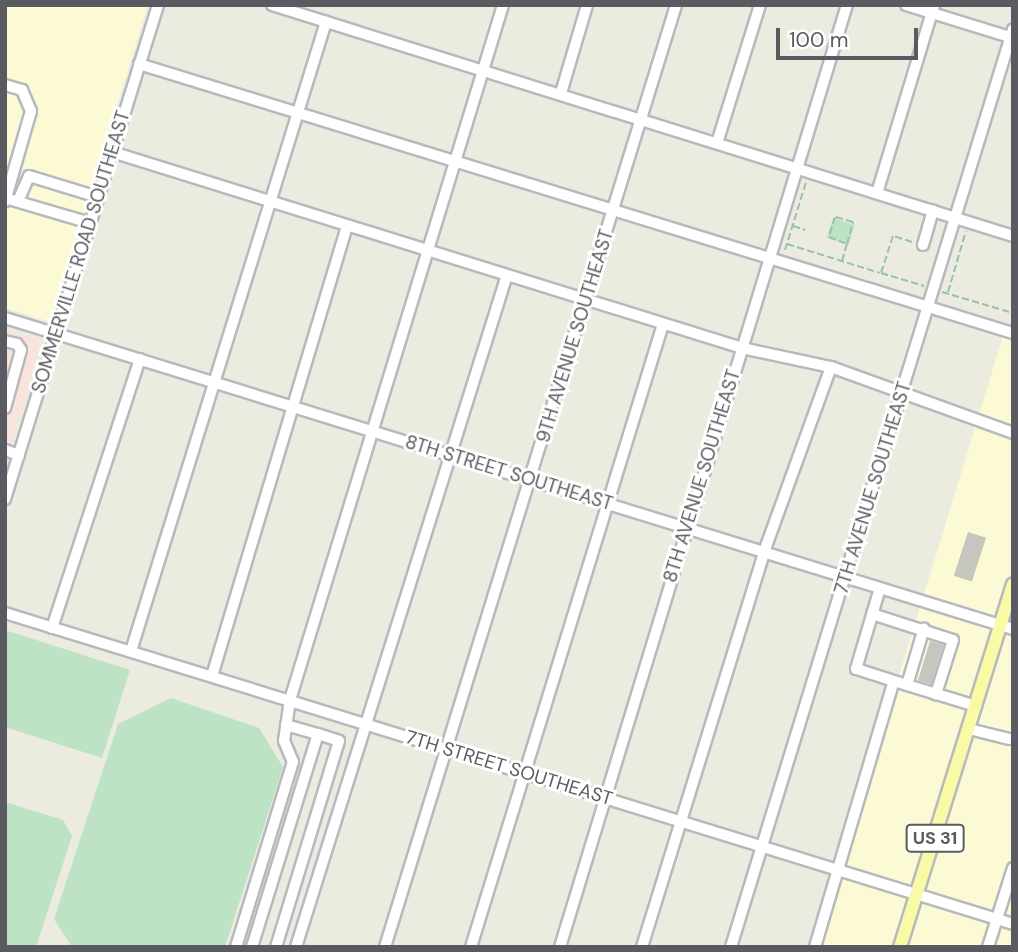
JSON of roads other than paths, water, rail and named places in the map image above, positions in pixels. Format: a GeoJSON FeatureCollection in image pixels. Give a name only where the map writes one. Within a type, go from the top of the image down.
{"type":"FeatureCollection","features":[{"type":"Feature","properties":{"kind":"main road","name":"US 31"},"geometry":{"type":"LineString","coordinates":[[901,947],[976,706],[1006,627],[1013,584]]}},
{"type":"Feature","properties":{"kind":"street"},"geometry":{"type":"LineString","coordinates":[[272,5],[1013,236]]}},
{"type":"Feature","properties":{"kind":"street"},"geometry":{"type":"LineString","coordinates":[[236,947],[293,762],[284,741],[290,700],[453,160],[503,5]]}},
{"type":"Feature","properties":{"kind":"street"},"geometry":{"type":"LineString","coordinates":[[561,93],[587,5]]}},
{"type":"Feature","properties":{"kind":"street","name":"9TH AVENUE SOUTHEAST"},"geometry":{"type":"LineString","coordinates":[[385,947],[676,5]]}},
{"type":"Feature","properties":{"kind":"street"},"geometry":{"type":"LineString","coordinates":[[718,143],[760,5]]}},
{"type":"Feature","properties":{"kind":"street","name":"8TH AVENUE SOUTHEAST"},"geometry":{"type":"LineString","coordinates":[[560,947],[780,222],[803,171],[847,5]]}},
{"type":"Feature","properties":{"kind":"street"},"geometry":{"type":"LineString","coordinates":[[906,5],[933,9],[1012,35]]}},
{"type":"Feature","properties":{"kind":"street","name":"SOMMERVILLE ROAD SOUTHEAST"},"geometry":{"type":"LineString","coordinates":[[5,499],[139,64],[153,6]]}},
{"type":"Feature","properties":{"kind":"street"},"geometry":{"type":"LineString","coordinates":[[877,193],[933,9]]}},
{"type":"Feature","properties":{"kind":"street"},"geometry":{"type":"LineString","coordinates":[[131,652],[296,112],[326,23]]}},
{"type":"Feature","properties":{"kind":"street","name":"7TH AVENUE SOUTHEAST"},"geometry":{"type":"LineString","coordinates":[[731,947],[1012,35]]}},
{"type":"Feature","properties":{"kind":"street"},"geometry":{"type":"LineString","coordinates":[[139,64],[1013,333]]}},
{"type":"Feature","properties":{"kind":"street"},"geometry":{"type":"LineString","coordinates":[[5,85],[22,90],[31,110],[6,199],[90,223]]}},
{"type":"Feature","properties":{"kind":"street"},"geometry":{"type":"LineString","coordinates":[[112,152],[742,348],[831,367],[1013,433]]}},
{"type":"Feature","properties":{"kind":"street"},"geometry":{"type":"LineString","coordinates":[[18,201],[29,176],[98,197]]}},
{"type":"Feature","properties":{"kind":"street"},"geometry":{"type":"LineString","coordinates":[[923,245],[933,210]]}},
{"type":"Feature","properties":{"kind":"street"},"geometry":{"type":"LineString","coordinates":[[212,676],[347,226]]}},
{"type":"Feature","properties":{"kind":"street"},"geometry":{"type":"LineString","coordinates":[[296,947],[506,275]]}},
{"type":"Feature","properties":{"kind":"street","name":"8TH STREET SOUTHEAST"},"geometry":{"type":"LineString","coordinates":[[5,318],[1006,627]]}},
{"type":"Feature","properties":{"kind":"street"},"geometry":{"type":"LineString","coordinates":[[471,947],[663,324]]}},
{"type":"Feature","properties":{"kind":"street"},"geometry":{"type":"LineString","coordinates":[[5,341],[17,344],[21,350],[5,408]]}},
{"type":"Feature","properties":{"kind":"street"},"geometry":{"type":"LineString","coordinates":[[52,628],[140,359]]}},
{"type":"Feature","properties":{"kind":"street"},"geometry":{"type":"LineString","coordinates":[[642,947],[764,552],[831,367]]}},
{"type":"Feature","properties":{"kind":"street"},"geometry":{"type":"LineString","coordinates":[[5,450],[19,455]]}},
{"type":"Feature","properties":{"kind":"street"},"geometry":{"type":"LineString","coordinates":[[880,588],[856,669],[976,706]]}},
{"type":"Feature","properties":{"kind":"street"},"geometry":{"type":"LineString","coordinates":[[907,685],[938,606]]}},
{"type":"Feature","properties":{"kind":"street","name":"7TH STREET SOUTHEAST"},"geometry":{"type":"LineString","coordinates":[[5,613],[367,722],[446,750],[1013,924]]}},
{"type":"Feature","properties":{"kind":"street"},"geometry":{"type":"LineString","coordinates":[[873,614],[927,629],[953,640],[936,694]]}},
{"type":"Feature","properties":{"kind":"street"},"geometry":{"type":"LineString","coordinates":[[815,947],[894,681]]}},
{"type":"Feature","properties":{"kind":"street"},"geometry":{"type":"LineString","coordinates":[[276,947],[339,741],[286,725]]}},
{"type":"Feature","properties":{"kind":"street"},"geometry":{"type":"LineString","coordinates":[[969,729],[1009,739]]}},
{"type":"Feature","properties":{"kind":"street"},"geometry":{"type":"LineString","coordinates":[[252,947],[318,734]]}},
{"type":"Feature","properties":{"kind":"street"},"geometry":{"type":"LineString","coordinates":[[988,947],[1013,868]]}}]}
